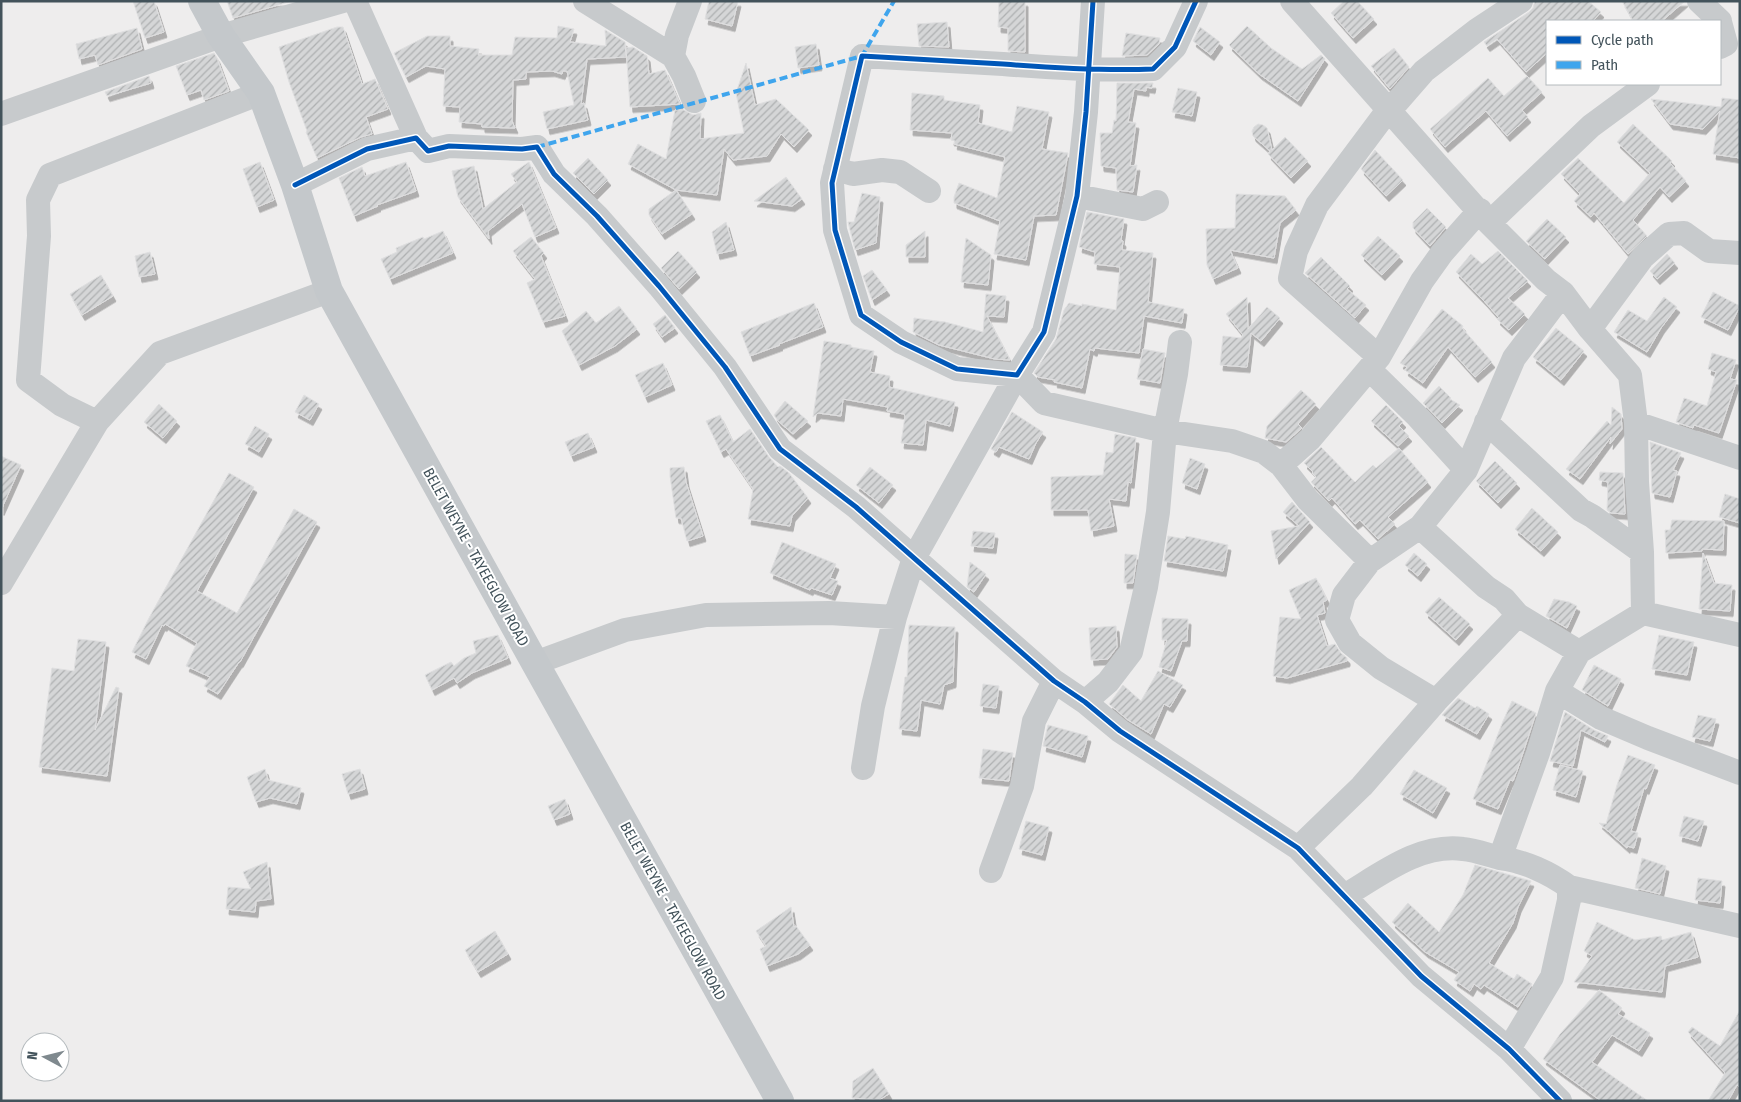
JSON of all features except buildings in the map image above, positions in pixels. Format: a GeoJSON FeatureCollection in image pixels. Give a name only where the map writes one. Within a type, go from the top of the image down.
{"type":"FeatureCollection","features":[{"type":"Feature","properties":{"kind":"main road","name":"BELET WEYNE - TAYEEGLOW ROAD"},"geometry":{"type":"LineString","coordinates":[[202,1],[221,36],[261,93],[295,185],[329,291],[534,663],[780,1101]]}},
{"type":"Feature","properties":{"kind":"street"},"geometry":{"type":"LineString","coordinates":[[1,114],[221,36],[343,1]]}},
{"type":"Feature","properties":{"kind":"street"},"geometry":{"type":"LineString","coordinates":[[355,1],[416,138],[428,151],[448,146],[522,149],[538,146],[554,174],[597,216],[725,367],[780,449],[856,507],[1054,681],[1085,702],[1120,731],[1298,848],[1421,976],[1509,1049],[1554,1098]]}},
{"type":"Feature","properties":{"kind":"street"},"geometry":{"type":"LineString","coordinates":[[585,1],[673,56],[684,76],[694,101]]}},
{"type":"Feature","properties":{"kind":"street"},"geometry":{"type":"LineString","coordinates":[[673,56],[690,1]]}},
{"type":"Feature","properties":{"kind":"street"},"geometry":{"type":"LineString","coordinates":[[862,768],[874,706],[895,617],[914,558],[1016,376],[1044,332],[1076,196],[1086,112],[1093,1]]}},
{"type":"Feature","properties":{"kind":"street"},"geometry":{"type":"LineString","coordinates":[[1196,1],[1174,47],[1153,69],[1116,71],[862,56],[832,183],[835,230],[861,315],[901,342],[957,368],[1016,376],[1044,403],[1165,431],[1232,441],[1264,452],[1281,465],[1308,500],[1370,561]]}},
{"type":"Feature","properties":{"kind":"street"},"geometry":{"type":"LineString","coordinates":[[1292,1],[1484,216],[1546,280],[1563,293],[1590,329],[1630,375],[1636,423],[1643,613]]}},
{"type":"Feature","properties":{"kind":"street"},"geometry":{"type":"LineString","coordinates":[[1466,470],[1417,416],[1374,363],[1290,278],[1296,251],[1317,205],[1388,110],[1424,71],[1477,30],[1521,1]]}},
{"type":"Feature","properties":{"kind":"street"},"geometry":{"type":"LineString","coordinates":[[1699,1],[1713,20]]}},
{"type":"Feature","properties":{"kind":"street"},"geometry":{"type":"LineString","coordinates":[[1281,465],[1310,439],[1374,363],[1427,274],[1442,253],[1591,126],[1647,85]]}},
{"type":"Feature","properties":{"kind":"street"},"geometry":{"type":"LineString","coordinates":[[97,422],[62,405],[28,380],[39,236],[38,200],[50,174],[261,93]]}},
{"type":"Feature","properties":{"kind":"street"},"geometry":{"type":"LineString","coordinates":[[295,185],[366,149],[416,138]]}},
{"type":"Feature","properties":{"kind":"street"},"geometry":{"type":"LineString","coordinates":[[835,169],[852,174],[882,170],[900,172],[929,191]]}},
{"type":"Feature","properties":{"kind":"street"},"geometry":{"type":"LineString","coordinates":[[1076,196],[1144,209],[1158,202]]}},
{"type":"Feature","properties":{"kind":"street"},"geometry":{"type":"LineString","coordinates":[[1590,329],[1643,257],[1669,234],[1684,233],[1709,250],[1740,253]]}},
{"type":"Feature","properties":{"kind":"street"},"geometry":{"type":"LineString","coordinates":[[1,583],[97,422],[160,353],[329,291]]}},
{"type":"Feature","properties":{"kind":"street"},"geometry":{"type":"LineString","coordinates":[[1436,701],[1381,668],[1350,643],[1337,620],[1344,596],[1370,561],[1420,527],[1466,470],[1514,358],[1563,293]]}},
{"type":"Feature","properties":{"kind":"street"},"geometry":{"type":"LineString","coordinates":[[1085,702],[1108,682],[1131,652],[1146,587],[1158,512],[1165,431],[1180,342]]}},
{"type":"Feature","properties":{"kind":"street"},"geometry":{"type":"LineString","coordinates":[[1486,422],[1581,510],[1642,552]]}},
{"type":"Feature","properties":{"kind":"street"},"geometry":{"type":"LineString","coordinates":[[1636,423],[1740,458]]}},
{"type":"Feature","properties":{"kind":"street"},"geometry":{"type":"LineString","coordinates":[[1420,527],[1486,587],[1504,599],[1518,615],[1579,652]]}},
{"type":"Feature","properties":{"kind":"street"},"geometry":{"type":"LineString","coordinates":[[534,663],[625,630],[706,615],[829,613],[895,617]]}},
{"type":"Feature","properties":{"kind":"street"},"geometry":{"type":"LineString","coordinates":[[1500,858],[1538,753],[1557,691],[1579,652],[1643,613],[1740,635]]}},
{"type":"Feature","properties":{"kind":"street"},"geometry":{"type":"LineString","coordinates":[[1298,848],[1362,786],[1436,701],[1518,615]]}},
{"type":"Feature","properties":{"kind":"street"},"geometry":{"type":"LineString","coordinates":[[991,871],[1022,786],[1034,721],[1054,681]]}},
{"type":"Feature","properties":{"kind":"street"},"geometry":{"type":"LineString","coordinates":[[1557,691],[1601,718],[1648,738],[1740,772]]}},
{"type":"Feature","properties":{"kind":"street"},"geometry":{"type":"LineString","coordinates":[[1344,896],[1409,858],[1431,851],[1463,848],[1515,860],[1559,879],[1569,887],[1740,926]]}},
{"type":"Feature","properties":{"kind":"street"},"geometry":{"type":"LineString","coordinates":[[1509,1049],[1552,977],[1569,900],[1569,887]]}},
{"type":"Feature","properties":{"kind":"marked path"},"geometry":{"type":"LineString","coordinates":[[537,147],[862,56],[894,1]]}},
{"type":"Feature","properties":{"kind":"cycle path"},"geometry":{"type":"LineString","coordinates":[[1093,1],[1086,112],[1077,196],[1044,332],[1017,375],[957,369],[901,342],[861,315],[835,230],[832,183],[862,56],[1078,69],[1097,69],[1116,70],[1153,69],[1175,47],[1196,1]]}},
{"type":"Feature","properties":{"kind":"cycle path"},"geometry":{"type":"LineString","coordinates":[[295,185],[367,149],[416,138],[428,151],[449,146],[522,149],[537,147],[554,174],[597,216],[659,286],[725,367],[780,449],[856,507],[1054,681],[1085,702],[1120,731],[1298,848],[1421,976],[1509,1049],[1560,1101]]}}]}
